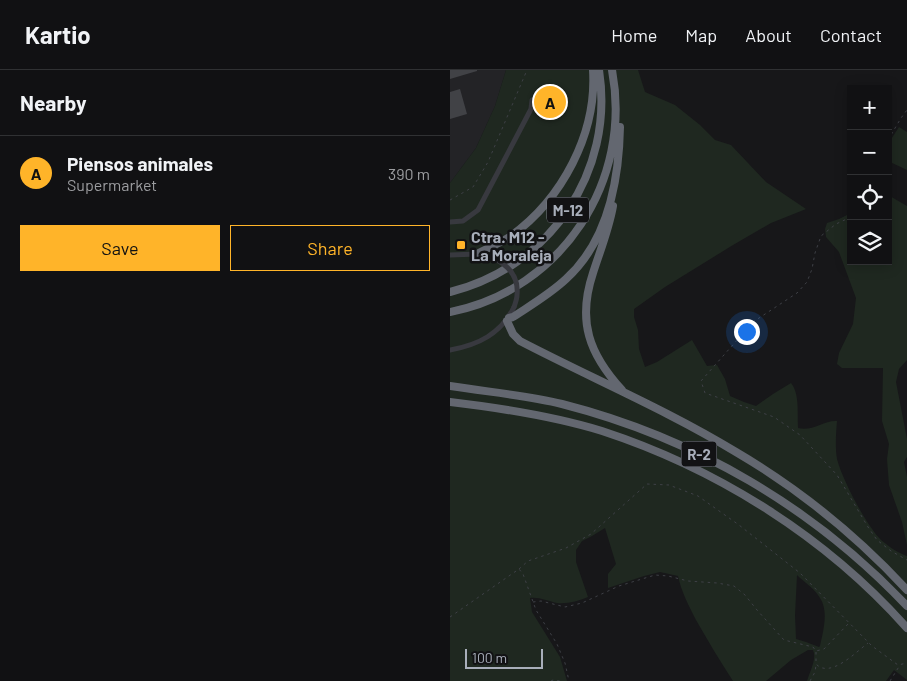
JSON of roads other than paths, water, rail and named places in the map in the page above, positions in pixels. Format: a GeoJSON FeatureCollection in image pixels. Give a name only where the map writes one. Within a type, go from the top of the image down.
{"type":"FeatureCollection","features":[{"type":"Feature","properties":{"kind":"highway"},"geometry":{"type":"LineString","coordinates":[[477,254],[503,241],[522,226],[552,195],[567,172],[578,151],[586,128],[593,97],[594,70]]}},
{"type":"Feature","properties":{"kind":"highway","name":"M-12"},"geometry":{"type":"LineString","coordinates":[[450,292],[469,287],[487,279],[520,260],[543,240],[570,207],[586,178],[596,145],[601,116],[599,70]]}},
{"type":"Feature","properties":{"kind":"highway","name":"M-12"},"geometry":{"type":"LineString","coordinates":[[450,312],[470,307],[505,293],[540,270],[556,256],[584,221],[606,174],[615,133],[616,101],[612,70]]}},
{"type":"Feature","properties":{"kind":"highway"},"geometry":{"type":"LineString","coordinates":[[616,101],[620,110],[620,148],[616,191],[611,219],[589,286],[586,310],[588,332],[596,356],[606,372],[625,393]]}},
{"type":"Feature","properties":{"kind":"highway"},"geometry":{"type":"LineString","coordinates":[[618,166],[609,208],[593,246],[574,272],[559,285],[513,318],[508,319],[513,334],[520,340],[721,443],[771,474],[834,521],[872,554],[907,590]]}},
{"type":"Feature","properties":{"kind":"highway","name":"R-2"},"geometry":{"type":"LineString","coordinates":[[450,386],[562,404],[615,420],[711,460],[764,489],[814,523],[867,566],[907,606]]}},
{"type":"Feature","properties":{"kind":"highway","name":"R-2"},"geometry":{"type":"LineString","coordinates":[[450,402],[495,407],[602,431],[650,449],[701,472],[754,500],[824,549],[862,583],[907,628]]}},
{"type":"Feature","properties":{"kind":"street"},"geometry":{"type":"LineString","coordinates":[[450,222],[463,221],[478,210],[531,109],[532,100]]}},
{"type":"Feature","properties":{"kind":"street"},"geometry":{"type":"LineString","coordinates":[[450,255],[477,254],[491,257],[504,263],[512,272],[517,288],[514,307],[508,319],[495,332],[478,342],[450,350]]}},
{"type":"Feature","properties":{"kind":"place","name":"Piensos animales"},"geometry":{"type":"Point","coordinates":[550,102]}},
{"type":"Feature","properties":{"kind":"place","name":"Ctra. M12 - La Moraleja"},"geometry":{"type":"Point","coordinates":[461,245]}}]}
